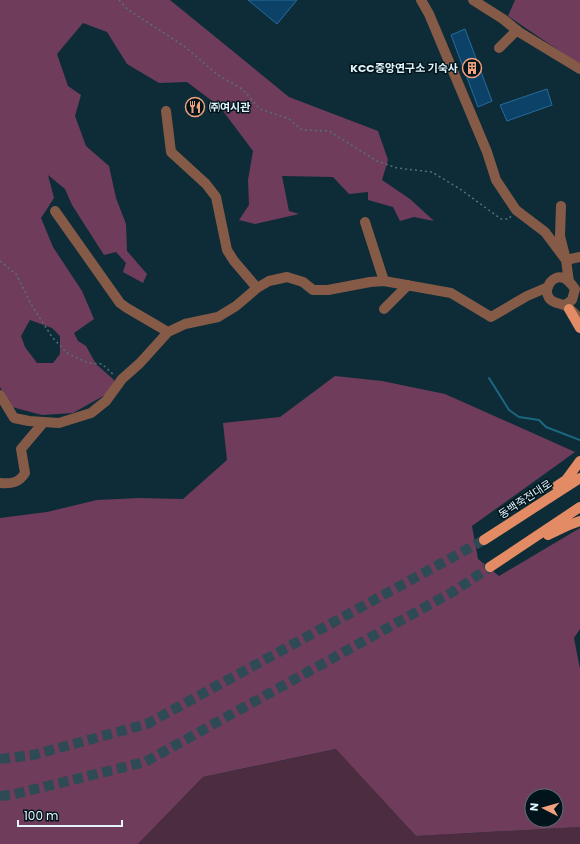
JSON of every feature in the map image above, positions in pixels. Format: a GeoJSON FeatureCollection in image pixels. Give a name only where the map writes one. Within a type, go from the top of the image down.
{"type":"FeatureCollection","features":[{"type":"Feature","properties":{"kind":"main road"},"geometry":{"type":"LineString","coordinates":[[567,307],[580,328]]}},
{"type":"Feature","properties":{"kind":"main road"},"geometry":{"type":"LineString","coordinates":[[529,511],[547,494],[566,480],[580,461]]}},
{"type":"Feature","properties":{"kind":"main road","name":"동백죽전대로"},"geometry":{"type":"LineString","coordinates":[[484,540],[580,478]]}},
{"type":"Feature","properties":{"kind":"main road"},"geometry":{"type":"LineString","coordinates":[[490,567],[580,507]]}},
{"type":"Feature","properties":{"kind":"main road"},"geometry":{"type":"LineString","coordinates":[[524,544],[580,521]]}},
{"type":"Feature","properties":{"kind":"street"},"geometry":{"type":"LineString","coordinates":[[421,0],[429,14],[487,152],[496,180],[515,208],[545,232],[566,260]]}},
{"type":"Feature","properties":{"kind":"street"},"geometry":{"type":"LineString","coordinates":[[473,0],[580,70]]}},
{"type":"Feature","properties":{"kind":"street"},"geometry":{"type":"LineString","coordinates":[[499,48],[517,30]]}},
{"type":"Feature","properties":{"kind":"street"},"geometry":{"type":"LineString","coordinates":[[166,111],[171,152],[206,184],[216,197],[227,250],[234,261],[257,288]]}},
{"type":"Feature","properties":{"kind":"street"},"geometry":{"type":"LineString","coordinates":[[561,206],[560,236],[575,289],[572,300],[567,307]]}},
{"type":"Feature","properties":{"kind":"street"},"geometry":{"type":"LineString","coordinates":[[55,211],[120,302],[127,308],[168,332]]}},
{"type":"Feature","properties":{"kind":"street"},"geometry":{"type":"LineString","coordinates":[[365,222],[384,281]]}},
{"type":"Feature","properties":{"kind":"street"},"geometry":{"type":"LineString","coordinates":[[566,260],[580,257]]}},
{"type":"Feature","properties":{"kind":"street"},"geometry":{"type":"LineString","coordinates":[[0,395],[4,408],[14,418],[43,423],[59,423],[91,414],[106,401],[121,381],[140,363],[168,332],[185,324],[218,317],[236,306],[257,288],[269,281],[287,277],[303,282],[313,290],[328,290],[370,282],[384,281],[451,293],[491,317],[527,296],[548,287]]}},
{"type":"Feature","properties":{"kind":"street"},"geometry":{"type":"LineString","coordinates":[[575,289],[563,278],[557,278],[551,282],[548,287],[548,293],[550,299],[556,304],[567,307],[580,318]]}},
{"type":"Feature","properties":{"kind":"street"},"geometry":{"type":"LineString","coordinates":[[384,309],[408,285]]}},
{"type":"Feature","properties":{"kind":"street"},"geometry":{"type":"LineString","coordinates":[[0,483],[14,483],[23,476],[24,473],[21,450],[43,423]]}},
{"type":"Feature","properties":{"kind":"path"},"geometry":{"type":"LineString","coordinates":[[119,0],[126,9],[184,46],[218,75],[242,88],[260,109],[289,119],[302,130],[330,131],[377,161],[397,168],[432,172],[460,189],[501,219],[509,219],[515,208]]}},
{"type":"Feature","properties":{"kind":"path"},"geometry":{"type":"LineString","coordinates":[[0,261],[16,274],[31,304],[52,337],[67,353],[88,363],[102,364],[121,381]]}},
{"type":"Feature","properties":{"kind":"shaded area"},"geometry":{"type":"Polygon","coordinates":[[[0,0],[170,0],[289,97],[378,131],[388,160],[382,180],[410,199],[434,221],[414,217],[400,221],[393,207],[368,200],[368,192],[349,194],[333,177],[282,176],[289,211],[299,214],[255,224],[239,220],[249,205],[248,180],[253,151],[220,107],[187,82],[159,83],[127,64],[107,32],[83,23],[57,54],[68,86],[81,95],[75,116],[86,146],[109,166],[116,198],[126,224],[127,251],[147,274],[143,283],[123,272],[126,263],[116,252],[104,255],[72,205],[65,189],[48,175],[54,198],[41,218],[53,247],[82,291],[94,319],[74,333],[78,341],[86,346],[96,364],[114,380],[113,386],[105,395],[73,413],[42,415],[12,407],[0,387],[0,0]],[[30,320],[21,336],[25,347],[37,363],[53,363],[60,354],[60,336],[52,328],[30,320]]]}},
{"type":"Feature","properties":{"kind":"shaded area"},"geometry":{"type":"Polygon","coordinates":[[[515,0],[580,0],[580,65],[508,16],[515,0]]]}},
{"type":"Feature","properties":{"kind":"shaded area"},"geometry":{"type":"Polygon","coordinates":[[[335,376],[382,381],[445,394],[575,452],[472,526],[478,559],[499,576],[580,528],[580,629],[574,638],[580,669],[580,827],[564,828],[564,788],[524,788],[524,828],[562,828],[416,836],[336,749],[203,777],[138,844],[0,844],[0,518],[47,512],[97,500],[139,498],[183,499],[227,460],[223,423],[280,417],[335,376]]]}},
{"type":"Feature","properties":{"kind":"shaded area"},"geometry":{"type":"Polygon","coordinates":[[[337,749],[416,836],[580,827],[580,844],[138,844],[203,777],[337,749]]]}},
{"type":"Feature","properties":{"kind":"building"},"geometry":{"type":"Polygon","coordinates":[[[248,0],[297,0],[277,24],[248,0]]]}},
{"type":"Feature","properties":{"kind":"building","name":"KCC중앙연구소 기숙사"},"geometry":{"type":"Polygon","coordinates":[[[465,29],[492,101],[478,107],[451,35],[465,29]]]}},
{"type":"Feature","properties":{"kind":"building"},"geometry":{"type":"Polygon","coordinates":[[[547,89],[552,105],[507,121],[500,105],[547,89]]]}},
{"type":"Feature","properties":{"kind":"waterway"},"geometry":{"type":"LineString","coordinates":[[489,378],[509,410],[519,417],[539,420],[546,427],[580,440]]}},
{"type":"Feature","properties":{"kind":"tunnel"},"geometry":{"type":"LineString","coordinates":[[0,759],[33,755],[147,724],[484,540]]}},
{"type":"Feature","properties":{"kind":"tunnel"},"geometry":{"type":"LineString","coordinates":[[0,796],[11,795],[145,762],[456,590],[490,567]]}},
{"type":"Feature","properties":{"kind":"place","name":"KCC중앙연구소 기숙사"},"geometry":{"type":"Point","coordinates":[472,68]}},
{"type":"Feature","properties":{"kind":"place","name":"㈜여시관"},"geometry":{"type":"Point","coordinates":[195,107]}}]}
